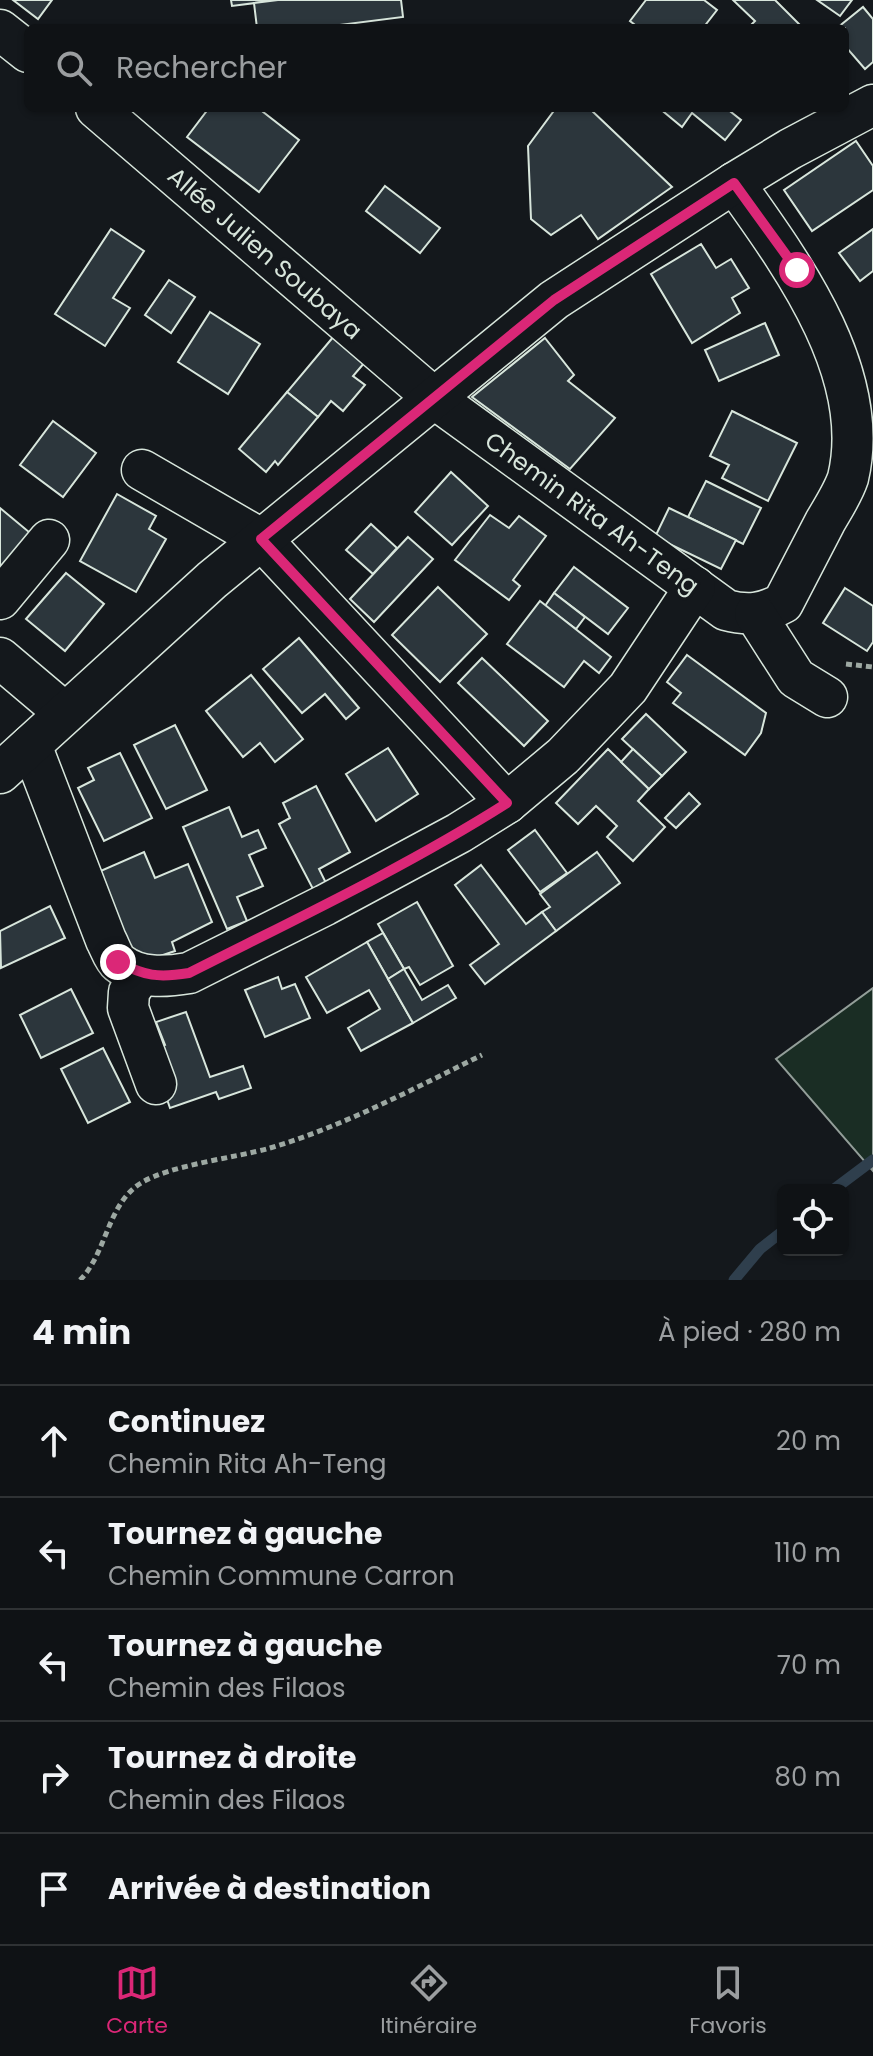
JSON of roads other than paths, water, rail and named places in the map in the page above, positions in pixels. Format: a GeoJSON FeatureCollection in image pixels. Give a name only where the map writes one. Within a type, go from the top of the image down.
{"type":"FeatureCollection","features":[{"type":"Feature","properties":{"kind":"street"},"geometry":{"type":"LineString","coordinates":[[0,30],[24,49]]}},
{"type":"Feature","properties":{"kind":"street"},"geometry":{"type":"LineString","coordinates":[[0,773],[212,580],[554,300],[734,183],[873,105]]}},
{"type":"Feature","properties":{"kind":"street","name":"Allée Julien Soubaya"},"geometry":{"type":"LineString","coordinates":[[101,112],[434,398]]}},
{"type":"Feature","properties":{"kind":"street"},"geometry":{"type":"LineString","coordinates":[[734,183],[797,270],[822,314],[845,364],[856,423],[855,453],[847,481],[783,603],[755,614],[796,678],[827,697]]}},
{"type":"Feature","properties":{"kind":"street","name":"Chemin Rita Ah-Teng"},"geometry":{"type":"LineString","coordinates":[[434,398],[726,610],[755,614]]}},
{"type":"Feature","properties":{"kind":"street"},"geometry":{"type":"LineString","coordinates":[[142,470],[261,539],[507,803]]}},
{"type":"Feature","properties":{"kind":"street"},"geometry":{"type":"LineString","coordinates":[[0,599],[49,540]]}},
{"type":"Feature","properties":{"kind":"street"},"geometry":{"type":"LineString","coordinates":[[31,745],[106,940],[118,962],[141,974],[164,977],[189,973],[419,855],[507,803],[563,756],[628,688],[695,587]]}},
{"type":"Feature","properties":{"kind":"street"},"geometry":{"type":"LineString","coordinates":[[0,658],[65,713]]}},
{"type":"Feature","properties":{"kind":"street"},"geometry":{"type":"LineString","coordinates":[[141,974],[129,992],[128,1008],[156,1084]]}},
{"type":"Feature","properties":{"kind":"waterway"},"geometry":{"type":"LineString","coordinates":[[841,1184],[873,1160]]}},
{"type":"Feature","properties":{"kind":"waterway"},"geometry":{"type":"LineString","coordinates":[[734,1280],[760,1249],[777,1236]]}}]}
